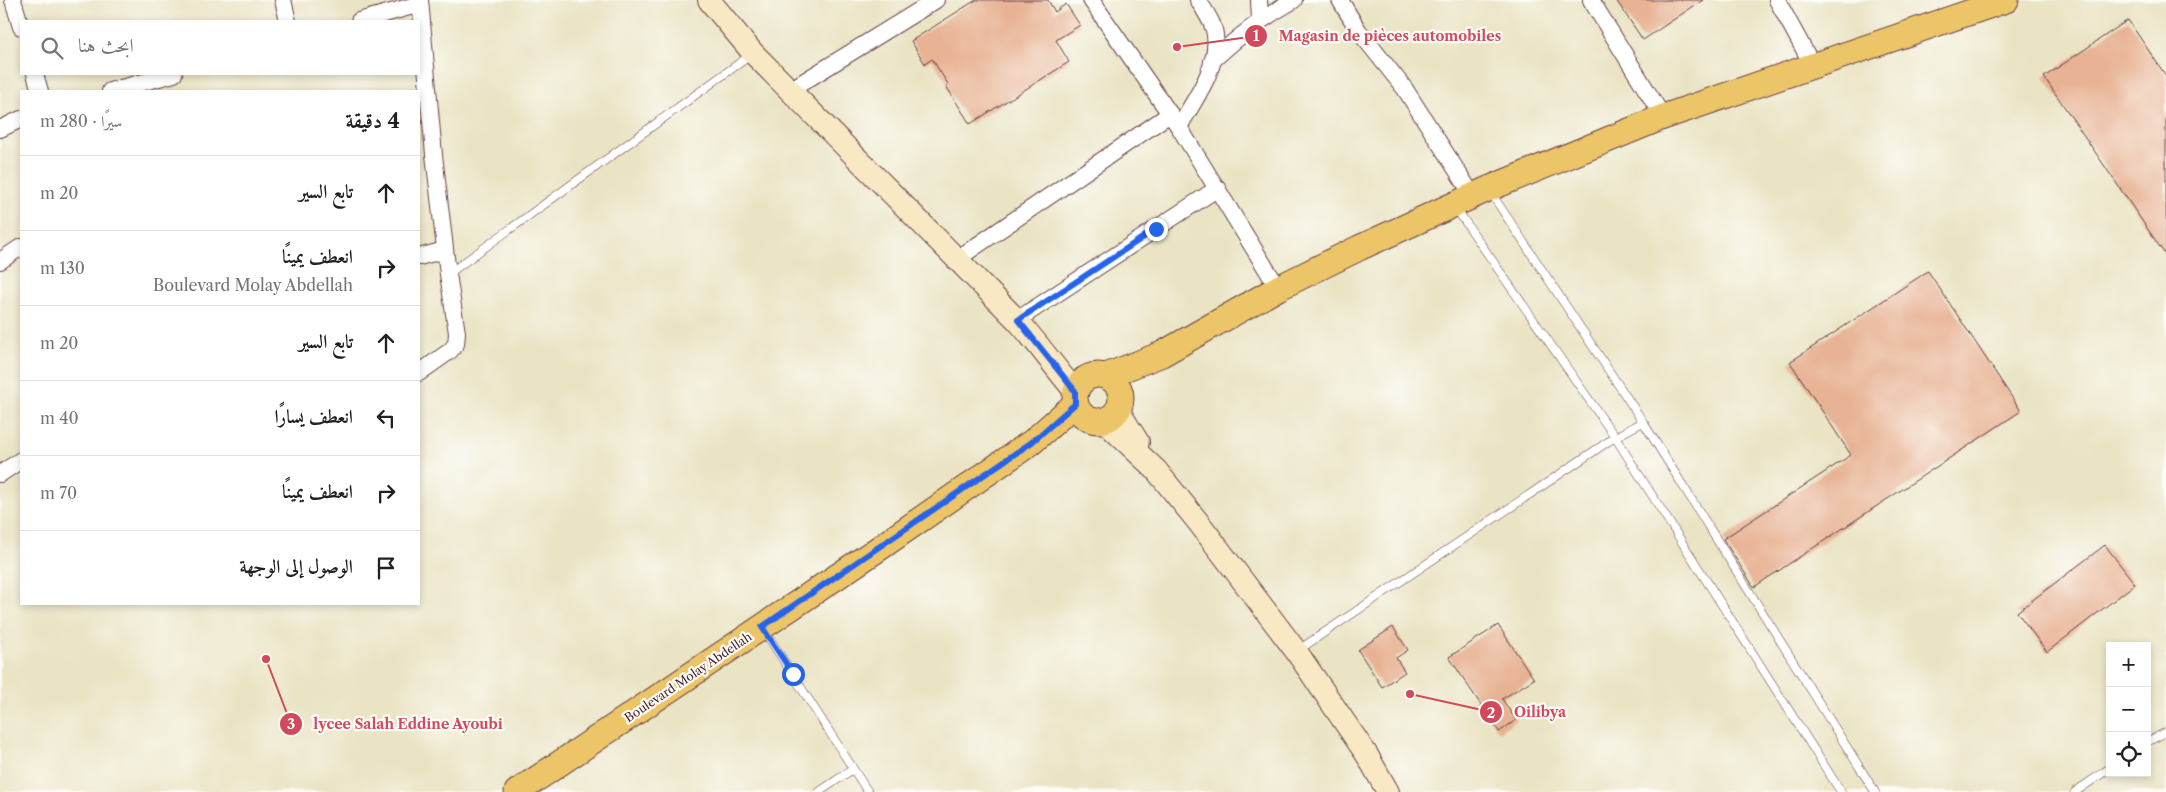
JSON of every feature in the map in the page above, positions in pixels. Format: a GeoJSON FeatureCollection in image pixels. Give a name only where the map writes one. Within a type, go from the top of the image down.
{"type":"FeatureCollection","features":[{"type":"Feature","properties":{"kind":"main road"},"geometry":{"type":"LineString","coordinates":[[709,0],[753,53],[1018,320],[1042,348],[1067,363],[1156,470],[1296,651],[1367,755],[1388,792]]}},
{"type":"Feature","properties":{"kind":"main road","name":"Boulevard Molay Abdellah"},"geometry":{"type":"LineString","coordinates":[[532,785],[1162,354],[1278,288],[1472,196],[1663,117],[2006,0]]}},
{"type":"Feature","properties":{"kind":"street"},"geometry":{"type":"LineString","coordinates":[[13,0],[20,24]]}},
{"type":"Feature","properties":{"kind":"street"},"geometry":{"type":"LineString","coordinates":[[283,0],[288,20]]}},
{"type":"Feature","properties":{"kind":"street"},"geometry":{"type":"LineString","coordinates":[[790,90],[936,0]]}},
{"type":"Feature","properties":{"kind":"street"},"geometry":{"type":"LineString","coordinates":[[1091,0],[1175,120],[1278,288]]}},
{"type":"Feature","properties":{"kind":"street"},"geometry":{"type":"LineString","coordinates":[[957,259],[1175,120],[1202,89],[1212,61],[1215,34],[1198,0]]}},
{"type":"Feature","properties":{"kind":"street"},"geometry":{"type":"LineString","coordinates":[[1258,0],[1260,20]]}},
{"type":"Feature","properties":{"kind":"street"},"geometry":{"type":"LineString","coordinates":[[1212,61],[1260,20],[1294,0]]}},
{"type":"Feature","properties":{"kind":"street"},"geometry":{"type":"LineString","coordinates":[[1340,0],[1358,30],[1405,89],[1472,196]]}},
{"type":"Feature","properties":{"kind":"street"},"geometry":{"type":"LineString","coordinates":[[1591,0],[1663,117]]}},
{"type":"Feature","properties":{"kind":"street"},"geometry":{"type":"LineString","coordinates":[[1777,0],[1813,66]]}},
{"type":"Feature","properties":{"kind":"street"},"geometry":{"type":"LineString","coordinates":[[362,20],[420,2],[426,157],[445,250],[457,333],[456,344],[450,351],[420,371]]}},
{"type":"Feature","properties":{"kind":"street"},"geometry":{"type":"LineString","coordinates":[[35,75],[40,90]]}},
{"type":"Feature","properties":{"kind":"street"},"geometry":{"type":"LineString","coordinates":[[119,90],[138,88],[171,75]]}},
{"type":"Feature","properties":{"kind":"street"},"geometry":{"type":"LineString","coordinates":[[0,129],[20,119]]}},
{"type":"Feature","properties":{"kind":"street"},"geometry":{"type":"LineString","coordinates":[[1018,320],[1218,188]]}},
{"type":"Feature","properties":{"kind":"street"},"geometry":{"type":"LineString","coordinates":[[0,261],[20,248]]}},
{"type":"Feature","properties":{"kind":"street"},"geometry":{"type":"LineString","coordinates":[[420,257],[445,250]]}},
{"type":"Feature","properties":{"kind":"street"},"geometry":{"type":"LineString","coordinates":[[0,474],[20,461]]}},
{"type":"Feature","properties":{"kind":"lane"},"geometry":{"type":"LineString","coordinates":[[448,274],[753,53]]}},
{"type":"Feature","properties":{"kind":"lane"},"geometry":{"type":"LineString","coordinates":[[1472,196],[1644,422],[1875,792]]}},
{"type":"Feature","properties":{"kind":"lane"},"geometry":{"type":"LineString","coordinates":[[1472,196],[1615,437],[1841,792]]}},
{"type":"Feature","properties":{"kind":"lane"},"geometry":{"type":"LineString","coordinates":[[1296,651],[1615,437],[1644,422]]}},
{"type":"Feature","properties":{"kind":"lane"},"geometry":{"type":"LineString","coordinates":[[762,627],[868,792]]}},
{"type":"Feature","properties":{"kind":"lane"},"geometry":{"type":"LineString","coordinates":[[2151,740],[2166,732]]}},
{"type":"Feature","properties":{"kind":"lane"},"geometry":{"type":"LineString","coordinates":[[819,792],[854,769]]}},
{"type":"Feature","properties":{"kind":"lane"},"geometry":{"type":"LineString","coordinates":[[2075,792],[2106,771]]}},
{"type":"Feature","properties":{"kind":"building"},"geometry":{"type":"Polygon","coordinates":[[[976,0],[1048,0],[1055,12],[1066,4],[1080,25],[1056,40],[1069,62],[970,124],[946,86],[948,84],[932,59],[925,64],[911,41],[976,0]]]}},
{"type":"Feature","properties":{"kind":"building"},"geometry":{"type":"Polygon","coordinates":[[[1616,0],[1703,0],[1643,40],[1616,0]]]}},
{"type":"Feature","properties":{"kind":"building"},"geometry":{"type":"Polygon","coordinates":[[[2128,20],[2166,76],[2166,256],[2044,77],[2128,20]]]}},
{"type":"Feature","properties":{"kind":"building"},"geometry":{"type":"Polygon","coordinates":[[[1928,271],[2021,411],[1754,587],[1723,539],[1851,455],[1790,362],[1928,271]]]}},
{"type":"Feature","properties":{"kind":"building"},"geometry":{"type":"Polygon","coordinates":[[[2105,545],[2135,584],[2047,652],[2017,612],[2105,545]]]}},
{"type":"Feature","properties":{"kind":"building"},"geometry":{"type":"Polygon","coordinates":[[[1498,625],[1534,679],[1502,699],[1516,720],[1499,732],[1449,657],[1498,625]]]}},
{"type":"Feature","properties":{"kind":"building"},"geometry":{"type":"Polygon","coordinates":[[[1393,627],[1408,650],[1396,658],[1405,672],[1382,687],[1358,650],[1393,627]]]}},
{"type":"Feature","properties":{"kind":"place","name":"Magasin de pièces automobiles"},"geometry":{"type":"Point","coordinates":[1177,47]}},
{"type":"Feature","properties":{"kind":"place","name":"lycee Salah Eddine Ayoubi"},"geometry":{"type":"Point","coordinates":[266,659]}},
{"type":"Feature","properties":{"kind":"place","name":"Oilibya"},"geometry":{"type":"Point","coordinates":[1410,694]}},
{"type":"Feature","properties":{"kind":"route"},"geometry":{"type":"LineString","coordinates":[[793,674],[762,627],[1032,442],[1075,404],[1075,391],[1057,371],[1042,348],[1018,320],[1156,229]]}}]}
